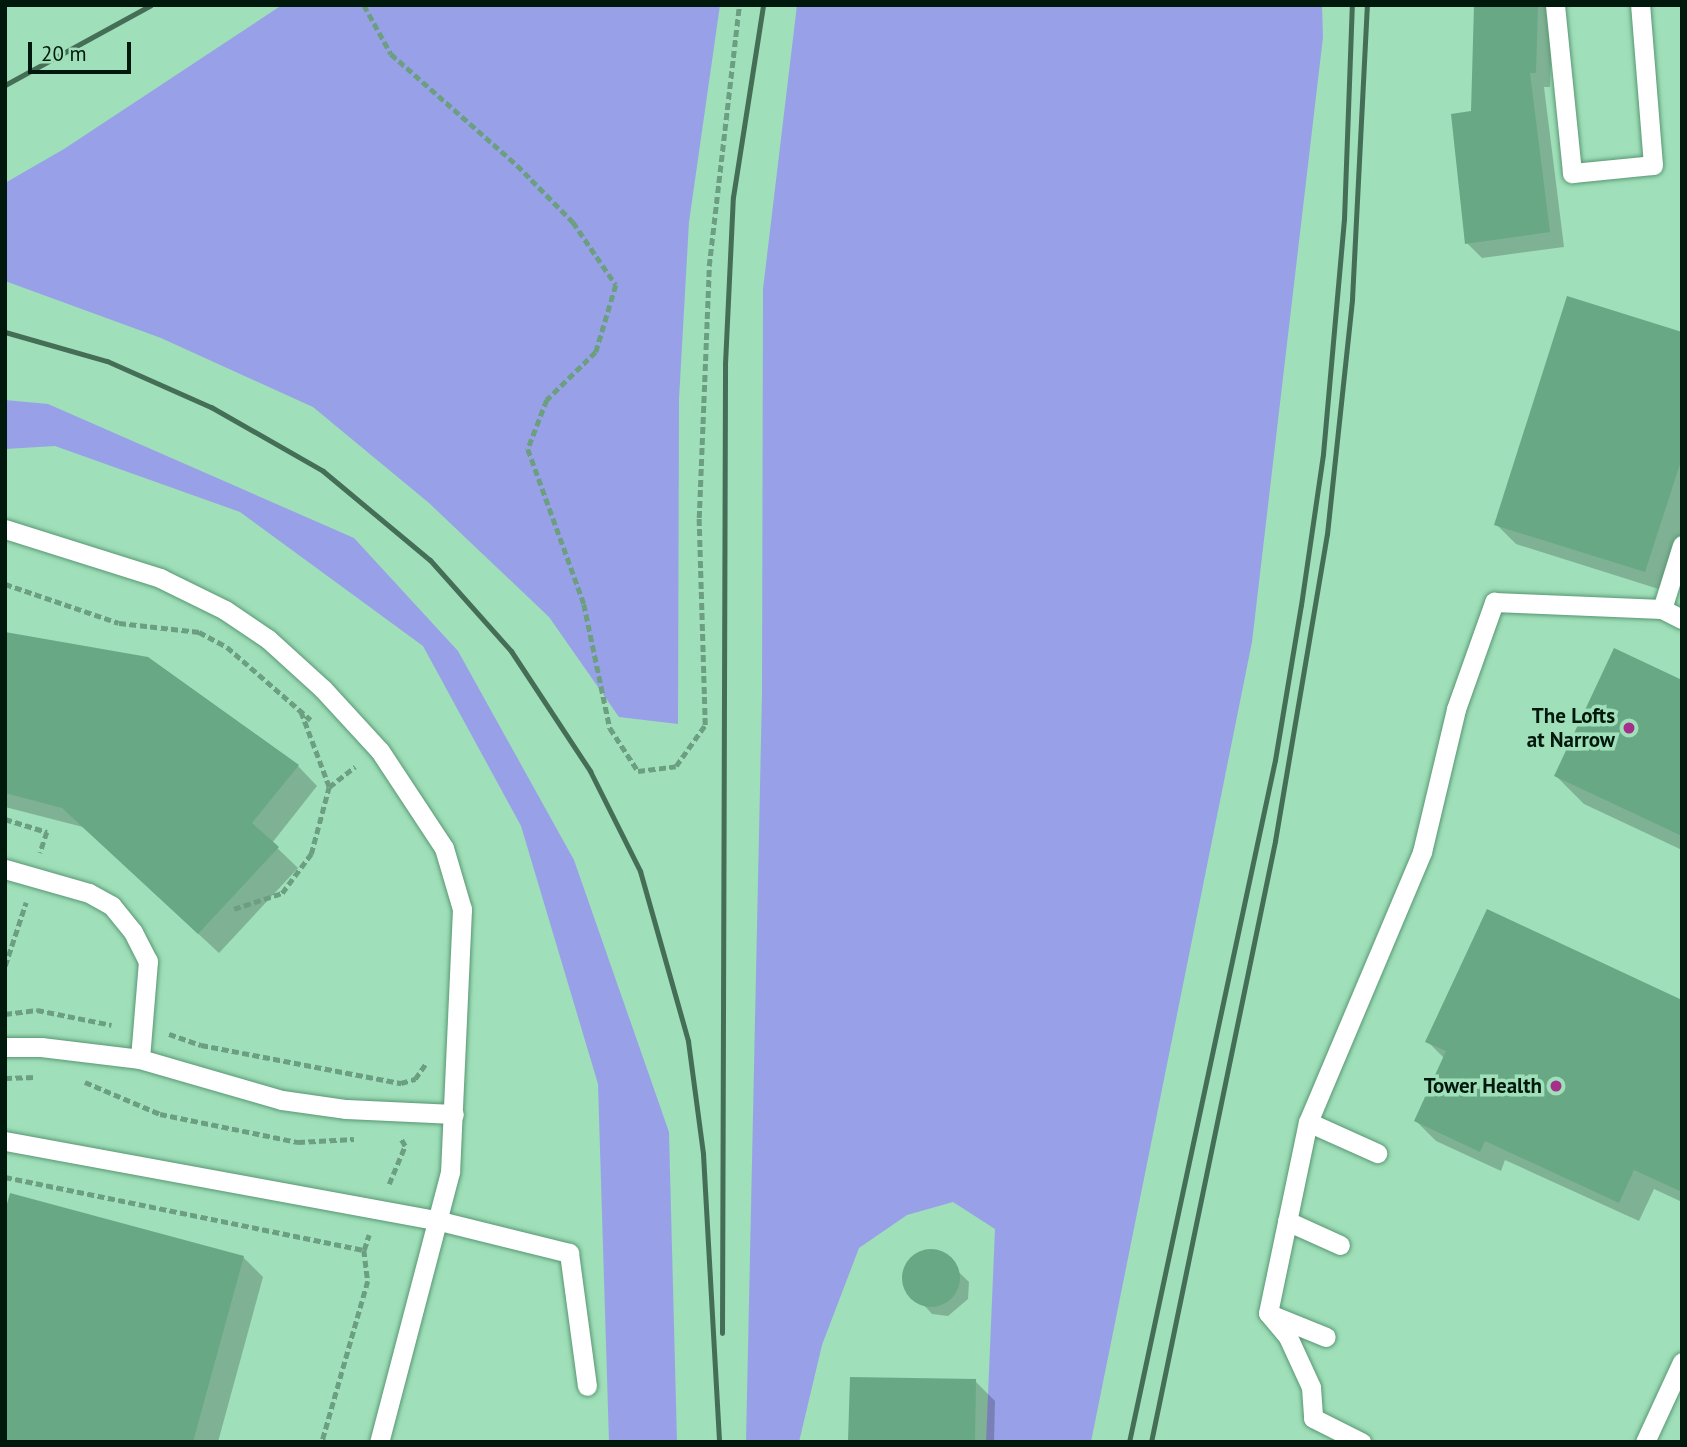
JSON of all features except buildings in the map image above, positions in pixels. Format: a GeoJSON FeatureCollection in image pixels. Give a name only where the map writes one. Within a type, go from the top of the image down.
{"type":"FeatureCollection","features":[{"type":"Feature","properties":{"kind":"lane"},"geometry":{"type":"LineString","coordinates":[[1555,5],[1572,173],[1653,165],[1640,5]]}},
{"type":"Feature","properties":{"kind":"lane"},"geometry":{"type":"LineString","coordinates":[[5,529],[160,578],[225,610],[268,639],[323,689],[380,751],[444,848],[461,909],[454,1114],[440,1221],[379,1442]]}},
{"type":"Feature","properties":{"kind":"lane"},"geometry":{"type":"LineString","coordinates":[[1662,609],[1682,545]]}},
{"type":"Feature","properties":{"kind":"lane"},"geometry":{"type":"LineString","coordinates":[[1268,1314],[1308,1122],[1422,852],[1456,709],[1494,602],[1662,609],[1682,619]]}},
{"type":"Feature","properties":{"kind":"lane"},"geometry":{"type":"LineString","coordinates":[[5,869],[89,892],[112,906],[133,932],[148,961],[140,1059]]}},
{"type":"Feature","properties":{"kind":"lane"},"geometry":{"type":"LineString","coordinates":[[5,1047],[41,1046],[140,1059],[282,1100],[346,1109],[454,1114]]}},
{"type":"Feature","properties":{"kind":"lane"},"geometry":{"type":"LineString","coordinates":[[1308,1122],[1377,1153]]}},
{"type":"Feature","properties":{"kind":"lane"},"geometry":{"type":"LineString","coordinates":[[5,1141],[440,1221],[569,1253],[587,1386]]}},
{"type":"Feature","properties":{"kind":"lane"},"geometry":{"type":"LineString","coordinates":[[1287,1221],[1340,1245]]}},
{"type":"Feature","properties":{"kind":"lane"},"geometry":{"type":"LineString","coordinates":[[1268,1314],[1326,1337]]}},
{"type":"Feature","properties":{"kind":"lane"},"geometry":{"type":"LineString","coordinates":[[1268,1314],[1288,1338],[1311,1387],[1313,1418],[1336,1436],[1361,1442]]}},
{"type":"Feature","properties":{"kind":"lane"},"geometry":{"type":"LineString","coordinates":[[1645,1442],[1682,1362]]}},
{"type":"Feature","properties":{"kind":"path"},"geometry":{"type":"LineString","coordinates":[[363,5],[391,54],[517,165],[573,222],[616,285],[596,352],[547,400],[528,449],[584,604],[610,728],[638,771],[676,766],[705,725],[699,518],[709,266],[739,5]]}},
{"type":"Feature","properties":{"kind":"path"},"geometry":{"type":"LineString","coordinates":[[5,584],[119,624],[199,632],[227,647],[316,725]]}},
{"type":"Feature","properties":{"kind":"path"},"geometry":{"type":"LineString","coordinates":[[299,708],[330,787]]}},
{"type":"Feature","properties":{"kind":"path"},"geometry":{"type":"LineString","coordinates":[[349,760],[361,774]]}},
{"type":"Feature","properties":{"kind":"path"},"geometry":{"type":"LineString","coordinates":[[234,909],[282,892],[311,854],[330,787],[355,767]]}},
{"type":"Feature","properties":{"kind":"path"},"geometry":{"type":"LineString","coordinates":[[5,1014],[37,1010],[112,1025]]}},
{"type":"Feature","properties":{"kind":"path"},"geometry":{"type":"LineString","coordinates":[[167,1024],[168,1034],[201,1045],[401,1083],[415,1079],[425,1068],[426,1055]]}},
{"type":"Feature","properties":{"kind":"path"},"geometry":{"type":"LineString","coordinates":[[72,1076],[160,1114],[298,1142],[360,1139]]}},
{"type":"Feature","properties":{"kind":"path"},"geometry":{"type":"LineString","coordinates":[[5,1078],[46,1077]]}},
{"type":"Feature","properties":{"kind":"path"},"geometry":{"type":"LineString","coordinates":[[388,1186],[405,1146],[397,1137]]}},
{"type":"Feature","properties":{"kind":"path"},"geometry":{"type":"LineString","coordinates":[[5,1177],[364,1250],[368,1281],[322,1442]]}},
{"type":"Feature","properties":{"kind":"shaded area"},"geometry":{"type":"Polygon","coordinates":[[[282,5],[720,5],[689,222],[679,399],[678,724],[619,717],[549,617],[429,503],[313,407],[161,338],[5,281],[5,183],[64,149],[282,5]]]}},
{"type":"Feature","properties":{"kind":"shaded area"},"geometry":{"type":"Polygon","coordinates":[[[797,5],[1322,5],[1323,37],[1252,642],[1091,1442],[986,1442],[995,1229],[953,1202],[907,1215],[859,1248],[822,1345],[799,1442],[746,1442],[762,693],[763,289],[797,5]]]}},
{"type":"Feature","properties":{"kind":"shaded area"},"geometry":{"type":"Polygon","coordinates":[[[5,400],[48,404],[354,538],[458,651],[574,860],[669,1132],[677,1442],[609,1442],[598,1084],[521,826],[423,646],[240,512],[55,446],[5,449],[5,400]]]}},
{"type":"Feature","properties":{"kind":"railway"},"geometry":{"type":"LineString","coordinates":[[5,85],[151,5]]}},
{"type":"Feature","properties":{"kind":"railway"},"geometry":{"type":"LineString","coordinates":[[722,1333],[725,364],[733,197],[763,5]]}},
{"type":"Feature","properties":{"kind":"railway"},"geometry":{"type":"LineString","coordinates":[[1129,1442],[1275,760],[1301,605],[1323,454],[1344,219],[1352,5]]}},
{"type":"Feature","properties":{"kind":"railway"},"geometry":{"type":"LineString","coordinates":[[1151,1442],[1275,841],[1327,534],[1352,299],[1367,5]]}},
{"type":"Feature","properties":{"kind":"railway"},"geometry":{"type":"LineString","coordinates":[[5,332],[107,361],[211,407],[323,471],[430,560],[511,651],[590,771],[640,871],[688,1041],[703,1154],[719,1442]]}},
{"type":"Feature","properties":{"kind":"place","name":"The Lofts at Narrow"},"geometry":{"type":"Point","coordinates":[1629,728]}},
{"type":"Feature","properties":{"kind":"place","name":"Tower Health"},"geometry":{"type":"Point","coordinates":[1556,1086]}}]}
